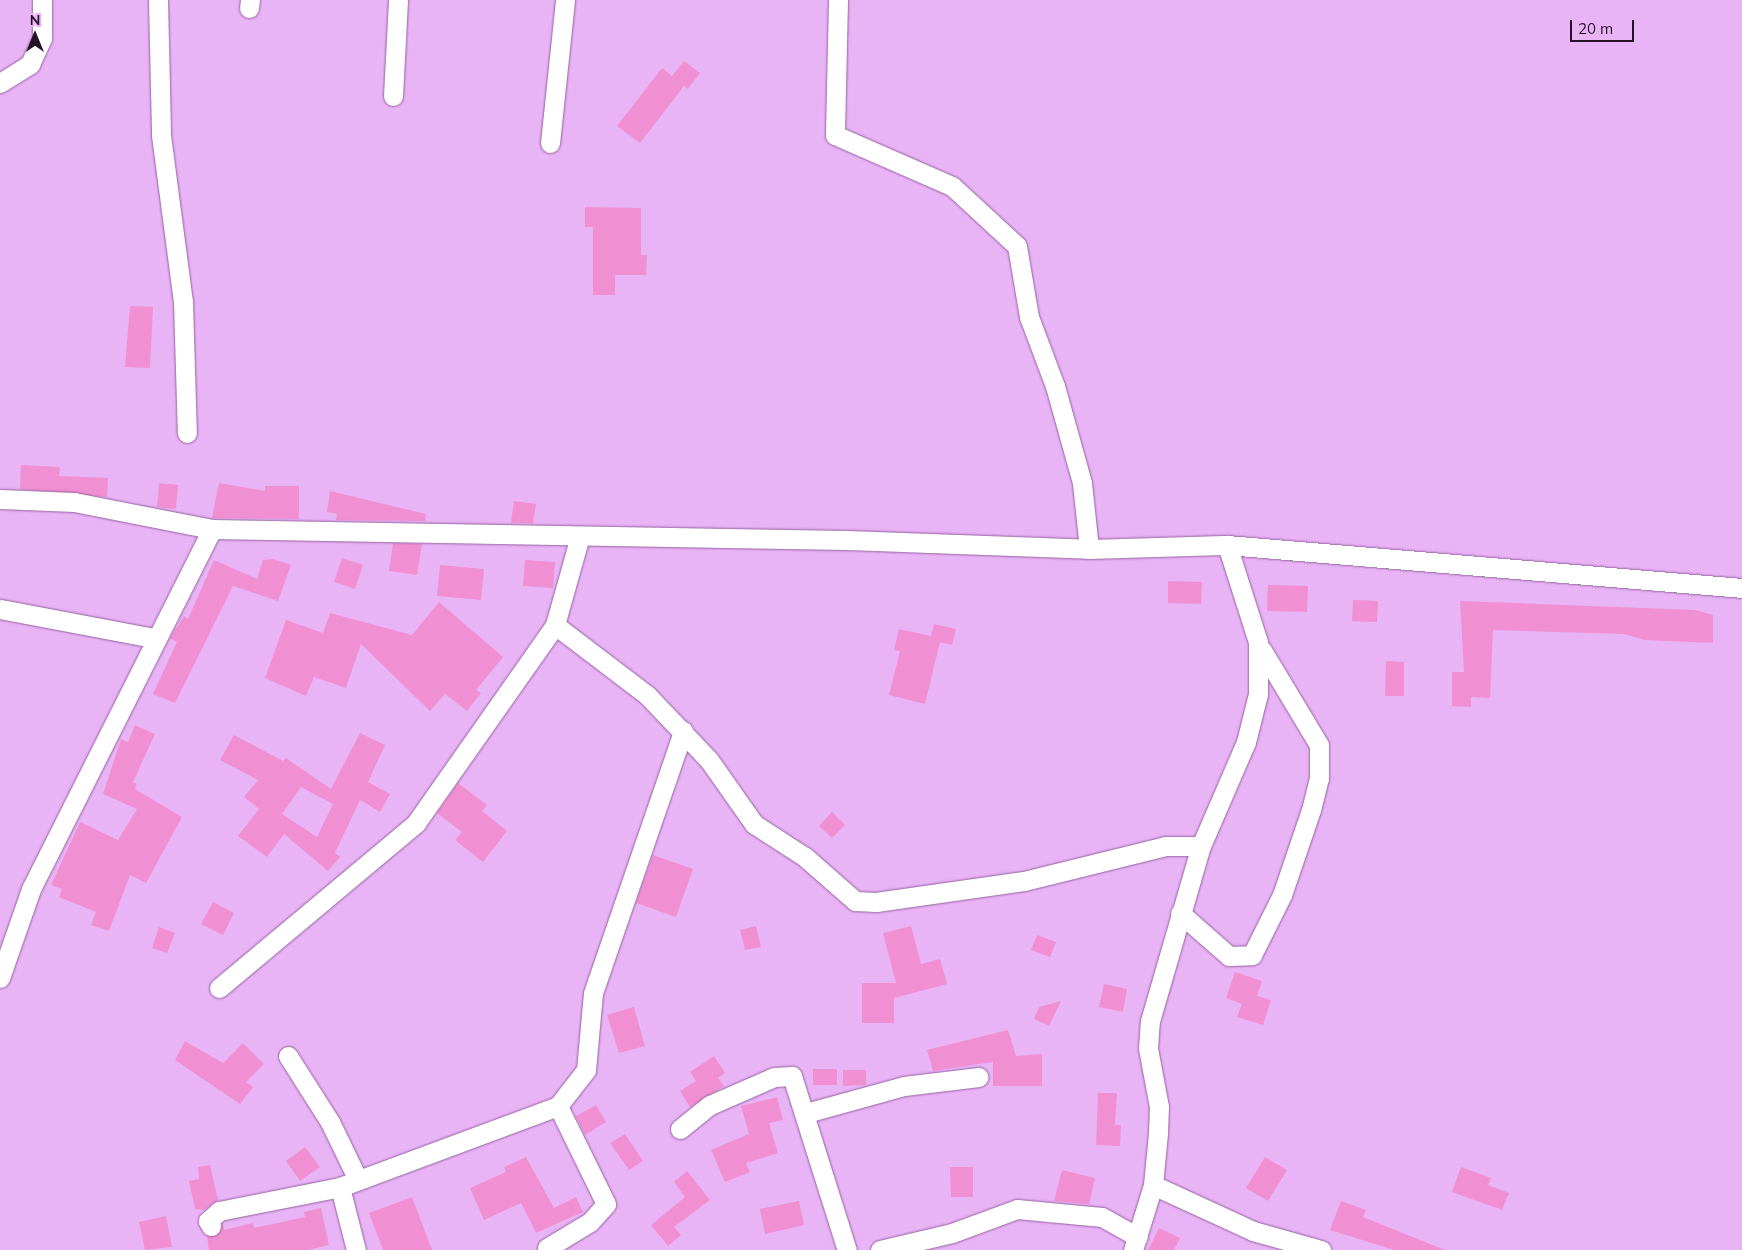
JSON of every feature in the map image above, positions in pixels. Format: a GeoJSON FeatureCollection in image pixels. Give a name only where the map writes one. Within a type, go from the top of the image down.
{"type":"FeatureCollection","features":[{"type":"Feature","properties":{"kind":"street"},"geometry":{"type":"LineString","coordinates":[[0,83],[30,64],[42,38],[42,0]]}},
{"type":"Feature","properties":{"kind":"street"},"geometry":{"type":"LineString","coordinates":[[158,0],[161,135],[184,302],[187,433]]}},
{"type":"Feature","properties":{"kind":"street"},"geometry":{"type":"LineString","coordinates":[[393,96],[398,0]]}},
{"type":"Feature","properties":{"kind":"street"},"geometry":{"type":"LineString","coordinates":[[550,143],[565,0]]}},
{"type":"Feature","properties":{"kind":"street"},"geometry":{"type":"LineString","coordinates":[[838,0],[835,135],[952,186],[1017,246],[1029,317],[1055,386],[1082,483],[1089,549]]}},
{"type":"Feature","properties":{"kind":"street"},"geometry":{"type":"LineString","coordinates":[[0,499],[74,502],[212,529],[1003,543],[1089,549],[1227,545],[1742,588]]}},
{"type":"Feature","properties":{"kind":"street"},"geometry":{"type":"LineString","coordinates":[[0,978],[31,889],[154,638],[212,529]]}},
{"type":"Feature","properties":{"kind":"street"},"geometry":{"type":"LineString","coordinates":[[219,988],[416,823],[555,625],[580,536]]}},
{"type":"Feature","properties":{"kind":"street"},"geometry":{"type":"LineString","coordinates":[[1180,914],[1229,956],[1252,955],[1282,895],[1311,810],[1319,778],[1319,745],[1258,642],[1227,545]]}},
{"type":"Feature","properties":{"kind":"street"},"geometry":{"type":"LineString","coordinates":[[0,609],[154,638]]}},
{"type":"Feature","properties":{"kind":"street"},"geometry":{"type":"LineString","coordinates":[[555,625],[647,695],[709,760],[754,824],[805,857],[855,900],[876,902],[1024,881],[1165,846],[1201,846]]}},
{"type":"Feature","properties":{"kind":"street"},"geometry":{"type":"LineString","coordinates":[[880,1250],[952,1232],[1017,1209],[1102,1217],[1135,1244],[1153,1185],[1158,1107],[1148,1036],[1180,914],[1201,846],[1246,742],[1259,685],[1258,642]]}},
{"type":"Feature","properties":{"kind":"street"},"geometry":{"type":"LineString","coordinates":[[211,1226],[208,1221],[219,1211],[340,1187],[558,1106],[586,1070],[593,993],[683,731]]}},
{"type":"Feature","properties":{"kind":"street"},"geometry":{"type":"LineString","coordinates":[[288,1056],[330,1122],[358,1180]]}},
{"type":"Feature","properties":{"kind":"street"},"geometry":{"type":"LineString","coordinates":[[680,1129],[710,1105],[782,1074],[797,1082],[847,1250]]}},
{"type":"Feature","properties":{"kind":"street"},"geometry":{"type":"LineString","coordinates":[[806,1113],[904,1086],[978,1077]]}},
{"type":"Feature","properties":{"kind":"street"},"geometry":{"type":"LineString","coordinates":[[547,1248],[590,1222],[606,1204],[558,1106]]}},
{"type":"Feature","properties":{"kind":"street"},"geometry":{"type":"LineString","coordinates":[[1153,1185],[1253,1232],[1321,1250]]}},
{"type":"Feature","properties":{"kind":"street"},"geometry":{"type":"LineString","coordinates":[[340,1187],[356,1250]]}},
{"type":"Feature","properties":{"kind":"building"},"geometry":{"type":"Polygon","coordinates":[[[684,61],[700,73],[688,89],[684,86],[640,143],[617,126],[662,68],[672,76],[684,61]]]}},
{"type":"Feature","properties":{"kind":"building"},"geometry":{"type":"Polygon","coordinates":[[[585,207],[641,208],[641,255],[647,255],[646,275],[615,275],[615,295],[593,295],[593,227],[585,227],[585,207]]]}},
{"type":"Feature","properties":{"kind":"building"},"geometry":{"type":"Polygon","coordinates":[[[130,306],[153,307],[150,368],[125,367],[130,306]]]}},
{"type":"Feature","properties":{"kind":"building"},"geometry":{"type":"Polygon","coordinates":[[[21,465],[60,467],[59,476],[108,478],[107,497],[20,489],[21,465]]]}},
{"type":"Feature","properties":{"kind":"building"},"geometry":{"type":"Polygon","coordinates":[[[159,483],[178,485],[176,509],[157,507],[159,483]]]}},
{"type":"Feature","properties":{"kind":"building"},"geometry":{"type":"Polygon","coordinates":[[[219,483],[265,491],[265,486],[299,486],[299,519],[212,518],[219,483]]]}},
{"type":"Feature","properties":{"kind":"building"},"geometry":{"type":"Polygon","coordinates":[[[330,491],[426,514],[425,521],[336,520],[337,514],[327,512],[330,491]]]}},
{"type":"Feature","properties":{"kind":"building"},"geometry":{"type":"Polygon","coordinates":[[[514,501],[536,504],[533,523],[511,523],[514,501]]]}},
{"type":"Feature","properties":{"kind":"building"},"geometry":{"type":"Polygon","coordinates":[[[393,543],[422,544],[417,575],[389,571],[393,543]]]}},
{"type":"Feature","properties":{"kind":"building"},"geometry":{"type":"Polygon","coordinates":[[[342,558],[363,565],[355,589],[334,582],[342,558]]]}},
{"type":"Feature","properties":{"kind":"building"},"geometry":{"type":"Polygon","coordinates":[[[273,559],[291,565],[278,601],[233,586],[175,703],[153,694],[177,642],[170,638],[184,616],[188,619],[214,560],[257,579],[263,560],[273,559]]]}},
{"type":"Feature","properties":{"kind":"building"},"geometry":{"type":"Polygon","coordinates":[[[525,560],[555,562],[553,588],[523,586],[525,560]]]}},
{"type":"Feature","properties":{"kind":"building"},"geometry":{"type":"Polygon","coordinates":[[[440,565],[484,569],[481,600],[437,596],[440,565]]]}},
{"type":"Feature","properties":{"kind":"building"},"geometry":{"type":"Polygon","coordinates":[[[1168,581],[1202,582],[1201,604],[1168,603],[1168,581]]]}},
{"type":"Feature","properties":{"kind":"building"},"geometry":{"type":"Polygon","coordinates":[[[1268,585],[1308,586],[1307,612],[1267,611],[1268,585]]]}},
{"type":"Feature","properties":{"kind":"building"},"geometry":{"type":"Polygon","coordinates":[[[1353,600],[1378,601],[1377,622],[1352,621],[1353,600]]]}},
{"type":"Feature","properties":{"kind":"building"},"geometry":{"type":"Polygon","coordinates":[[[1460,601],[1695,610],[1713,615],[1713,643],[1645,640],[1624,634],[1493,630],[1490,698],[1471,697],[1471,707],[1452,706],[1452,672],[1464,672],[1460,601]]]}},
{"type":"Feature","properties":{"kind":"building"},"geometry":{"type":"Polygon","coordinates":[[[439,602],[503,657],[476,690],[481,693],[467,711],[445,694],[430,711],[361,644],[346,688],[314,677],[306,696],[265,678],[286,620],[323,633],[330,613],[412,635],[439,602]]]}},
{"type":"Feature","properties":{"kind":"building"},"geometry":{"type":"Polygon","coordinates":[[[934,624],[956,629],[952,645],[940,642],[925,704],[889,695],[900,651],[894,650],[899,629],[931,636],[934,624]]]}},
{"type":"Feature","properties":{"kind":"building"},"geometry":{"type":"Polygon","coordinates":[[[1386,661],[1404,662],[1404,696],[1385,696],[1386,661]]]}},
{"type":"Feature","properties":{"kind":"building"},"geometry":{"type":"Polygon","coordinates":[[[135,725],[155,734],[133,782],[137,784],[135,789],[182,817],[146,883],[130,875],[109,931],[91,925],[96,912],[59,897],[62,889],[51,885],[80,822],[118,840],[137,809],[103,794],[121,739],[128,742],[135,725]]]}},
{"type":"Feature","properties":{"kind":"building"},"geometry":{"type":"Polygon","coordinates":[[[360,733],[385,745],[368,782],[390,794],[380,812],[360,800],[335,853],[340,857],[328,871],[284,834],[267,857],[238,836],[259,809],[244,797],[258,780],[220,760],[234,735],[283,761],[286,758],[331,789],[360,733]],[[301,787],[282,814],[317,837],[333,804],[301,787]]]}},
{"type":"Feature","properties":{"kind":"building"},"geometry":{"type":"Polygon","coordinates":[[[458,783],[487,805],[482,811],[507,831],[483,862],[455,840],[462,832],[437,813],[458,783]]]}},
{"type":"Feature","properties":{"kind":"building"},"geometry":{"type":"Polygon","coordinates":[[[832,812],[845,825],[832,838],[819,826],[832,812]]]}},
{"type":"Feature","properties":{"kind":"building"},"geometry":{"type":"Polygon","coordinates":[[[653,855],[693,869],[676,917],[636,903],[653,855]]]}},
{"type":"Feature","properties":{"kind":"building"},"geometry":{"type":"Polygon","coordinates":[[[213,902],[234,913],[223,935],[201,924],[213,902]]]}},
{"type":"Feature","properties":{"kind":"building"},"geometry":{"type":"Polygon","coordinates":[[[756,926],[761,947],[745,950],[740,930],[756,926]]]}},
{"type":"Feature","properties":{"kind":"building"},"geometry":{"type":"Polygon","coordinates":[[[911,926],[921,964],[940,959],[947,984],[894,998],[894,1023],[862,1023],[862,983],[896,983],[883,933],[911,926]]]}},
{"type":"Feature","properties":{"kind":"building"},"geometry":{"type":"Polygon","coordinates":[[[159,927],[175,933],[167,953],[152,948],[159,927]]]}},
{"type":"Feature","properties":{"kind":"building"},"geometry":{"type":"Polygon","coordinates":[[[1037,935],[1056,942],[1050,957],[1031,950],[1037,935]]]}},
{"type":"Feature","properties":{"kind":"building"},"geometry":{"type":"Polygon","coordinates":[[[1235,972],[1262,981],[1257,996],[1271,1000],[1263,1025],[1237,1017],[1242,1004],[1226,998],[1235,972]]]}},
{"type":"Feature","properties":{"kind":"building"},"geometry":{"type":"Polygon","coordinates":[[[1104,984],[1127,989],[1123,1012],[1099,1007],[1104,984]]]}},
{"type":"Feature","properties":{"kind":"building"},"geometry":{"type":"Polygon","coordinates":[[[1061,1001],[1049,1026],[1034,1019],[1039,1007],[1061,1001]]]}},
{"type":"Feature","properties":{"kind":"building"},"geometry":{"type":"Polygon","coordinates":[[[634,1007],[645,1046],[619,1053],[607,1015],[634,1007]]]}},
{"type":"Feature","properties":{"kind":"building"},"geometry":{"type":"Polygon","coordinates":[[[1008,1030],[1016,1056],[1042,1054],[1042,1086],[993,1086],[993,1062],[933,1071],[927,1050],[1008,1030]]]}},
{"type":"Feature","properties":{"kind":"building"},"geometry":{"type":"Polygon","coordinates":[[[185,1041],[223,1063],[243,1043],[264,1064],[246,1082],[253,1087],[240,1104],[175,1060],[185,1041]]]}},
{"type":"Feature","properties":{"kind":"building"},"geometry":{"type":"Polygon","coordinates":[[[714,1056],[725,1073],[718,1078],[724,1086],[690,1107],[680,1091],[696,1081],[690,1072],[714,1056]]]}},
{"type":"Feature","properties":{"kind":"building"},"geometry":{"type":"Polygon","coordinates":[[[813,1069],[837,1069],[837,1085],[813,1085],[813,1069]]]}},
{"type":"Feature","properties":{"kind":"building"},"geometry":{"type":"Polygon","coordinates":[[[843,1070],[866,1070],[866,1085],[843,1086],[843,1070]]]}},
{"type":"Feature","properties":{"kind":"building"},"geometry":{"type":"Polygon","coordinates":[[[1098,1093],[1117,1093],[1115,1125],[1121,1125],[1120,1146],[1096,1145],[1098,1093]]]}},
{"type":"Feature","properties":{"kind":"building"},"geometry":{"type":"Polygon","coordinates":[[[777,1097],[783,1120],[769,1123],[778,1153],[746,1163],[750,1172],[725,1182],[711,1150],[749,1134],[741,1106],[777,1097]]]}},
{"type":"Feature","properties":{"kind":"building"},"geometry":{"type":"Polygon","coordinates":[[[596,1105],[606,1122],[585,1135],[576,1116],[596,1105]]]}},
{"type":"Feature","properties":{"kind":"building"},"geometry":{"type":"Polygon","coordinates":[[[625,1134],[643,1161],[629,1170],[610,1143],[625,1134]]]}},
{"type":"Feature","properties":{"kind":"building"},"geometry":{"type":"Polygon","coordinates":[[[305,1147],[320,1167],[300,1181],[286,1161],[305,1147]]]}},
{"type":"Feature","properties":{"kind":"building"},"geometry":{"type":"Polygon","coordinates":[[[526,1157],[554,1208],[576,1197],[583,1212],[536,1233],[521,1203],[484,1220],[470,1188],[506,1172],[504,1167],[526,1157]]]}},
{"type":"Feature","properties":{"kind":"building"},"geometry":{"type":"Polygon","coordinates":[[[1265,1157],[1287,1170],[1268,1201],[1246,1188],[1265,1157]]]}},
{"type":"Feature","properties":{"kind":"building"},"geometry":{"type":"Polygon","coordinates":[[[210,1165],[218,1200],[204,1210],[195,1209],[189,1181],[199,1179],[198,1167],[210,1165]]]}},
{"type":"Feature","properties":{"kind":"building"},"geometry":{"type":"Polygon","coordinates":[[[950,1167],[973,1167],[973,1197],[951,1197],[950,1167]]]}},
{"type":"Feature","properties":{"kind":"building"},"geometry":{"type":"Polygon","coordinates":[[[1461,1167],[1491,1178],[1488,1185],[1509,1193],[1502,1210],[1452,1192],[1461,1167]]]}},
{"type":"Feature","properties":{"kind":"building"},"geometry":{"type":"Polygon","coordinates":[[[1062,1170],[1095,1178],[1089,1204],[1054,1201],[1062,1170]]]}},
{"type":"Feature","properties":{"kind":"building"},"geometry":{"type":"Polygon","coordinates":[[[687,1171],[710,1200],[674,1227],[681,1235],[668,1246],[651,1225],[685,1197],[674,1182],[687,1171]]]}},
{"type":"Feature","properties":{"kind":"building"},"geometry":{"type":"Polygon","coordinates":[[[412,1197],[432,1250],[383,1250],[369,1213],[412,1197]]]}},
{"type":"Feature","properties":{"kind":"building"},"geometry":{"type":"Polygon","coordinates":[[[799,1201],[804,1225],[765,1234],[760,1209],[799,1201]]]}},
{"type":"Feature","properties":{"kind":"building"},"geometry":{"type":"Polygon","coordinates":[[[1341,1201],[1366,1210],[1363,1217],[1445,1250],[1394,1250],[1330,1230],[1341,1201]]]}},
{"type":"Feature","properties":{"kind":"building"},"geometry":{"type":"Polygon","coordinates":[[[321,1208],[329,1245],[308,1250],[209,1250],[207,1236],[217,1235],[223,1223],[224,1230],[253,1223],[254,1228],[305,1217],[304,1212],[321,1208]]]}},
{"type":"Feature","properties":{"kind":"building"},"geometry":{"type":"Polygon","coordinates":[[[166,1216],[172,1247],[145,1250],[139,1222],[166,1216]]]}},
{"type":"Feature","properties":{"kind":"building"},"geometry":{"type":"Polygon","coordinates":[[[1159,1228],[1180,1238],[1174,1250],[1148,1250],[1159,1228]]]}}]}
